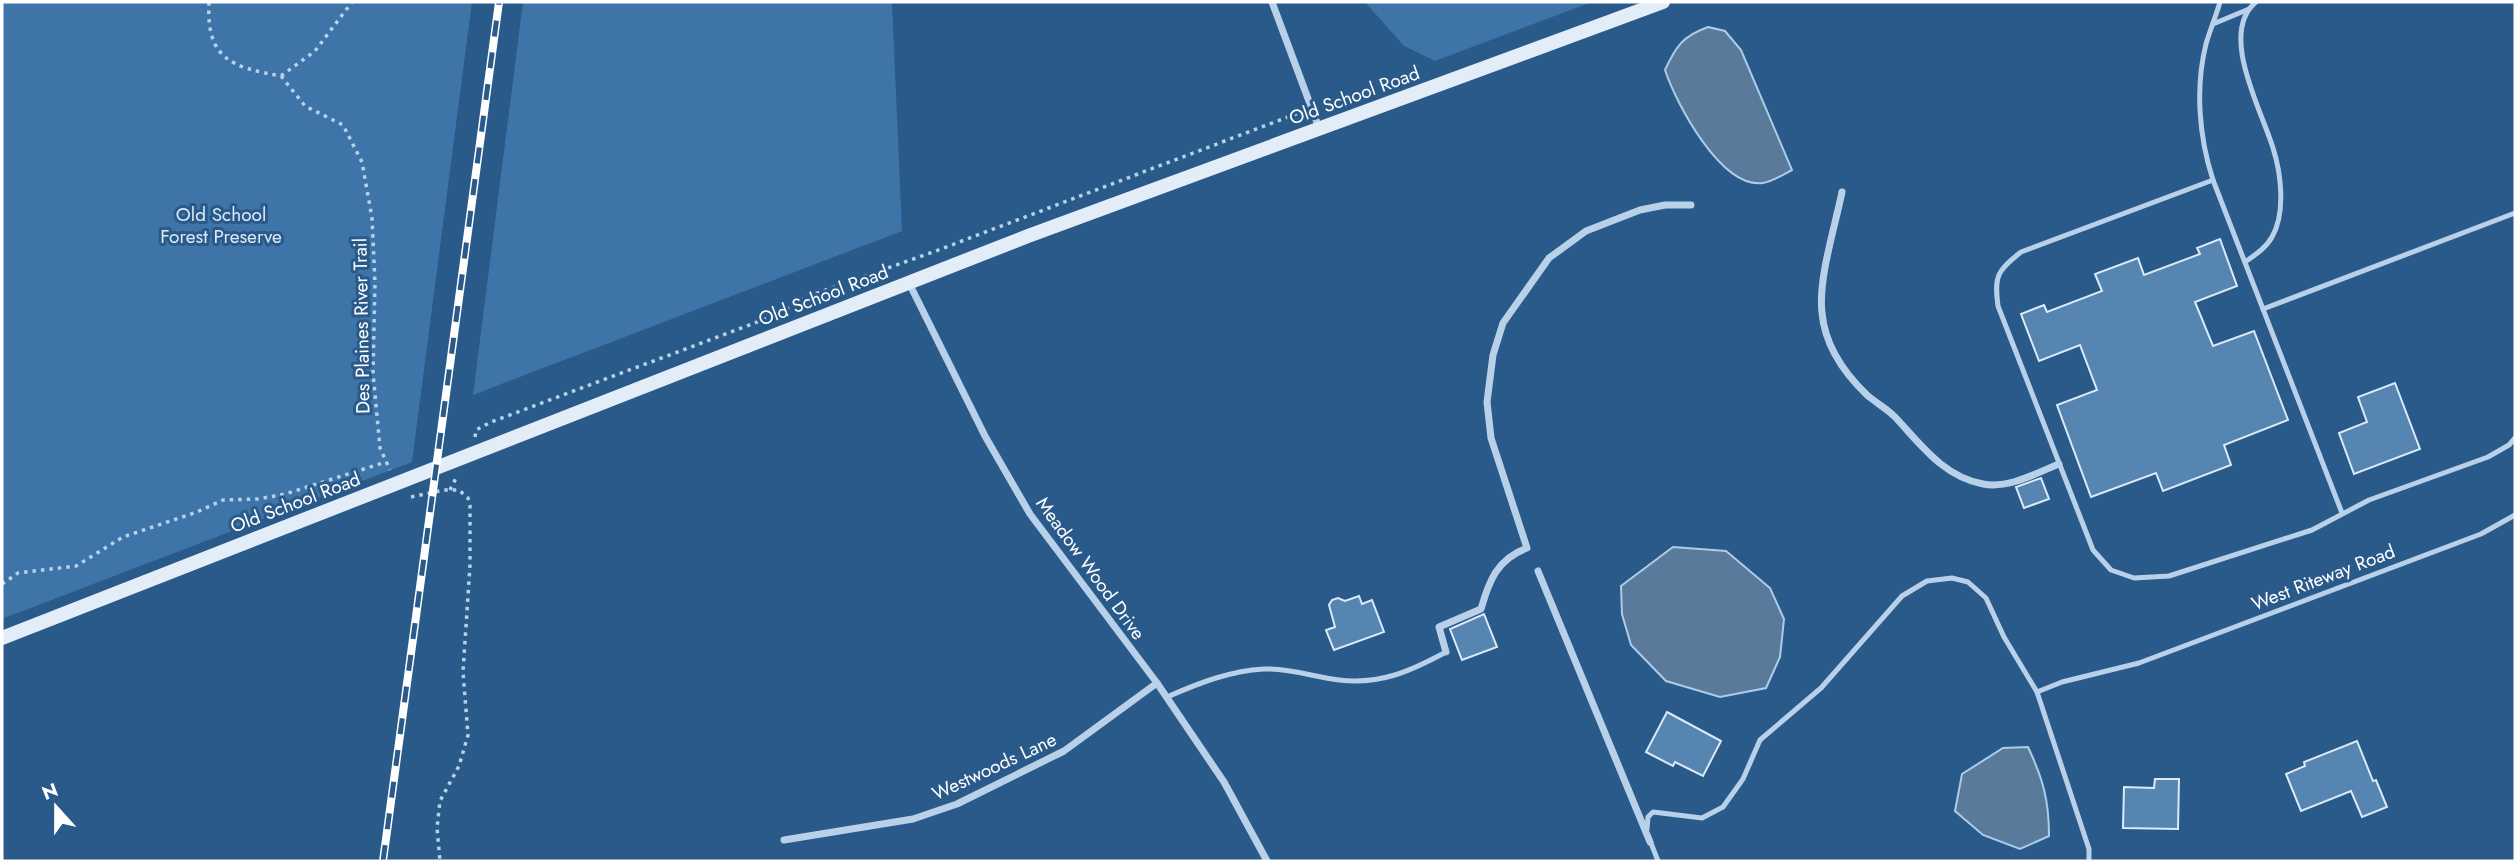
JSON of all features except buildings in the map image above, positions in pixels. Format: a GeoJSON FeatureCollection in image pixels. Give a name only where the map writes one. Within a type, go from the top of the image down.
{"type":"FeatureCollection","features":[{"type":"Feature","properties":{"kind":"street"},"geometry":{"type":"LineString","coordinates":[[1272,2],[1319,128]]}},
{"type":"Feature","properties":{"kind":"street","name":"Old School Road"},"geometry":{"type":"LineString","coordinates":[[2,638],[1028,236],[1663,2]]}},
{"type":"Feature","properties":{"kind":"street"},"geometry":{"type":"LineString","coordinates":[[1842,192],[1821,294],[1822,315],[1836,356],[1847,374],[1896,418],[1927,453],[1954,474],[1983,484],[2004,485],[2059,464]]}},
{"type":"Feature","properties":{"kind":"street"},"geometry":{"type":"LineString","coordinates":[[1446,652],[1439,627],[1481,609],[1490,578],[1514,552],[1527,548],[1491,438],[1487,402],[1493,355],[1503,323],[1549,258],[1586,231],[1640,210],[1665,205],[1691,205]]}},
{"type":"Feature","properties":{"kind":"street","name":"Meadow Wood Drive"},"geometry":{"type":"LineString","coordinates":[[909,282],[985,436],[1030,514],[1167,697],[1224,782],[1267,861]]}},
{"type":"Feature","properties":{"kind":"street"},"geometry":{"type":"LineString","coordinates":[[1538,571],[1650,842]]}},
{"type":"Feature","properties":{"kind":"street","name":"Westwoods Lane"},"geometry":{"type":"LineString","coordinates":[[784,840],[913,819],[957,804],[1064,751],[1157,683]]}},
{"type":"Feature","properties":{"kind":"lane"},"geometry":{"type":"LineString","coordinates":[[2220,2],[2206,44],[2199,86],[2205,156],[2342,513]]}},
{"type":"Feature","properties":{"kind":"lane"},"geometry":{"type":"LineString","coordinates":[[2245,262],[2259,253],[2272,237],[2278,217],[2280,192],[2273,147],[2247,79],[2242,31],[2244,16],[2256,2]]}},
{"type":"Feature","properties":{"kind":"lane"},"geometry":{"type":"LineString","coordinates":[[2213,25],[2249,9]]}},
{"type":"Feature","properties":{"kind":"lane"},"geometry":{"type":"LineString","coordinates":[[2213,180],[2021,253],[2004,265],[1995,283],[1998,306],[2093,550],[2111,570],[2134,578],[2169,576],[2312,530],[2369,500],[2488,457],[2515,438]]}},
{"type":"Feature","properties":{"kind":"lane"},"geometry":{"type":"LineString","coordinates":[[2263,309],[2515,213]]}},
{"type":"Feature","properties":{"kind":"lane","name":"West Riteway Road"},"geometry":{"type":"LineString","coordinates":[[2036,692],[2062,682],[2140,663],[2481,534],[2515,515]]}},
{"type":"Feature","properties":{"kind":"lane"},"geometry":{"type":"LineString","coordinates":[[1658,861],[1646,826],[1648,817],[1653,812],[1702,818],[1723,807],[1743,779],[1760,740],[1821,688],[1902,596],[1927,581],[1952,578],[1968,582],[1986,598],[2004,637],[2036,692],[2089,849],[2089,861]]}},
{"type":"Feature","properties":{"kind":"lane"},"geometry":{"type":"LineString","coordinates":[[1167,697],[1203,681],[1234,673],[1267,669],[1306,673],[1336,680],[1383,678],[1408,672],[1446,652]]}},
{"type":"Feature","properties":{"kind":"path"},"geometry":{"type":"LineString","coordinates":[[209,2],[210,27],[215,46],[229,62],[255,72],[281,76],[315,51],[352,2]]}},
{"type":"Feature","properties":{"kind":"path","name":"Des Plaines River Trail"},"geometry":{"type":"LineString","coordinates":[[281,76],[305,106],[343,125],[362,162],[372,218],[375,283],[373,373],[380,449],[396,484]]}},
{"type":"Feature","properties":{"kind":"path"},"geometry":{"type":"LineString","coordinates":[[2,584],[18,573],[76,566],[123,537],[197,512],[223,500],[258,499],[285,494],[386,463]]}},
{"type":"Feature","properties":{"kind":"path"},"geometry":{"type":"LineString","coordinates":[[396,484],[403,498],[444,490],[460,490],[468,498],[470,506],[470,565],[463,671],[468,735],[460,766],[440,801],[437,828],[440,861]]}},
{"type":"Feature","properties":{"kind":"green space","name":"Old School Forest Preserve"},"geometry":{"type":"Polygon","coordinates":[[[2,2],[472,2],[412,462],[2,619],[2,2]]]}},
{"type":"Feature","properties":{"kind":"green space"},"geometry":{"type":"Polygon","coordinates":[[[523,2],[892,2],[902,231],[473,395],[523,2]]]}},
{"type":"Feature","properties":{"kind":"green space"},"geometry":{"type":"Polygon","coordinates":[[[1365,2],[1592,2],[1435,61],[1404,46],[1365,2]]]}},
{"type":"Feature","properties":{"kind":"shaded area"},"geometry":{"type":"Polygon","coordinates":[[[1708,27],[1725,31],[1741,50],[1792,170],[1770,181],[1747,181],[1732,173],[1716,159],[1690,122],[1671,85],[1665,70],[1673,54],[1686,38],[1708,27]]]}},
{"type":"Feature","properties":{"kind":"shaded area"},"geometry":{"type":"Polygon","coordinates":[[[1673,547],[1726,551],[1770,588],[1784,619],[1780,657],[1766,688],[1720,697],[1666,681],[1631,645],[1622,614],[1621,586],[1673,547]]]}},
{"type":"Feature","properties":{"kind":"shaded area"},"geometry":{"type":"Polygon","coordinates":[[[2028,747],[2044,790],[2049,836],[2020,849],[1983,835],[1955,811],[1962,774],[2003,748],[2028,747]]]}},
{"type":"Feature","properties":{"kind":"railway"},"geometry":{"type":"LineString","coordinates":[[383,861],[499,2]]}}]}
